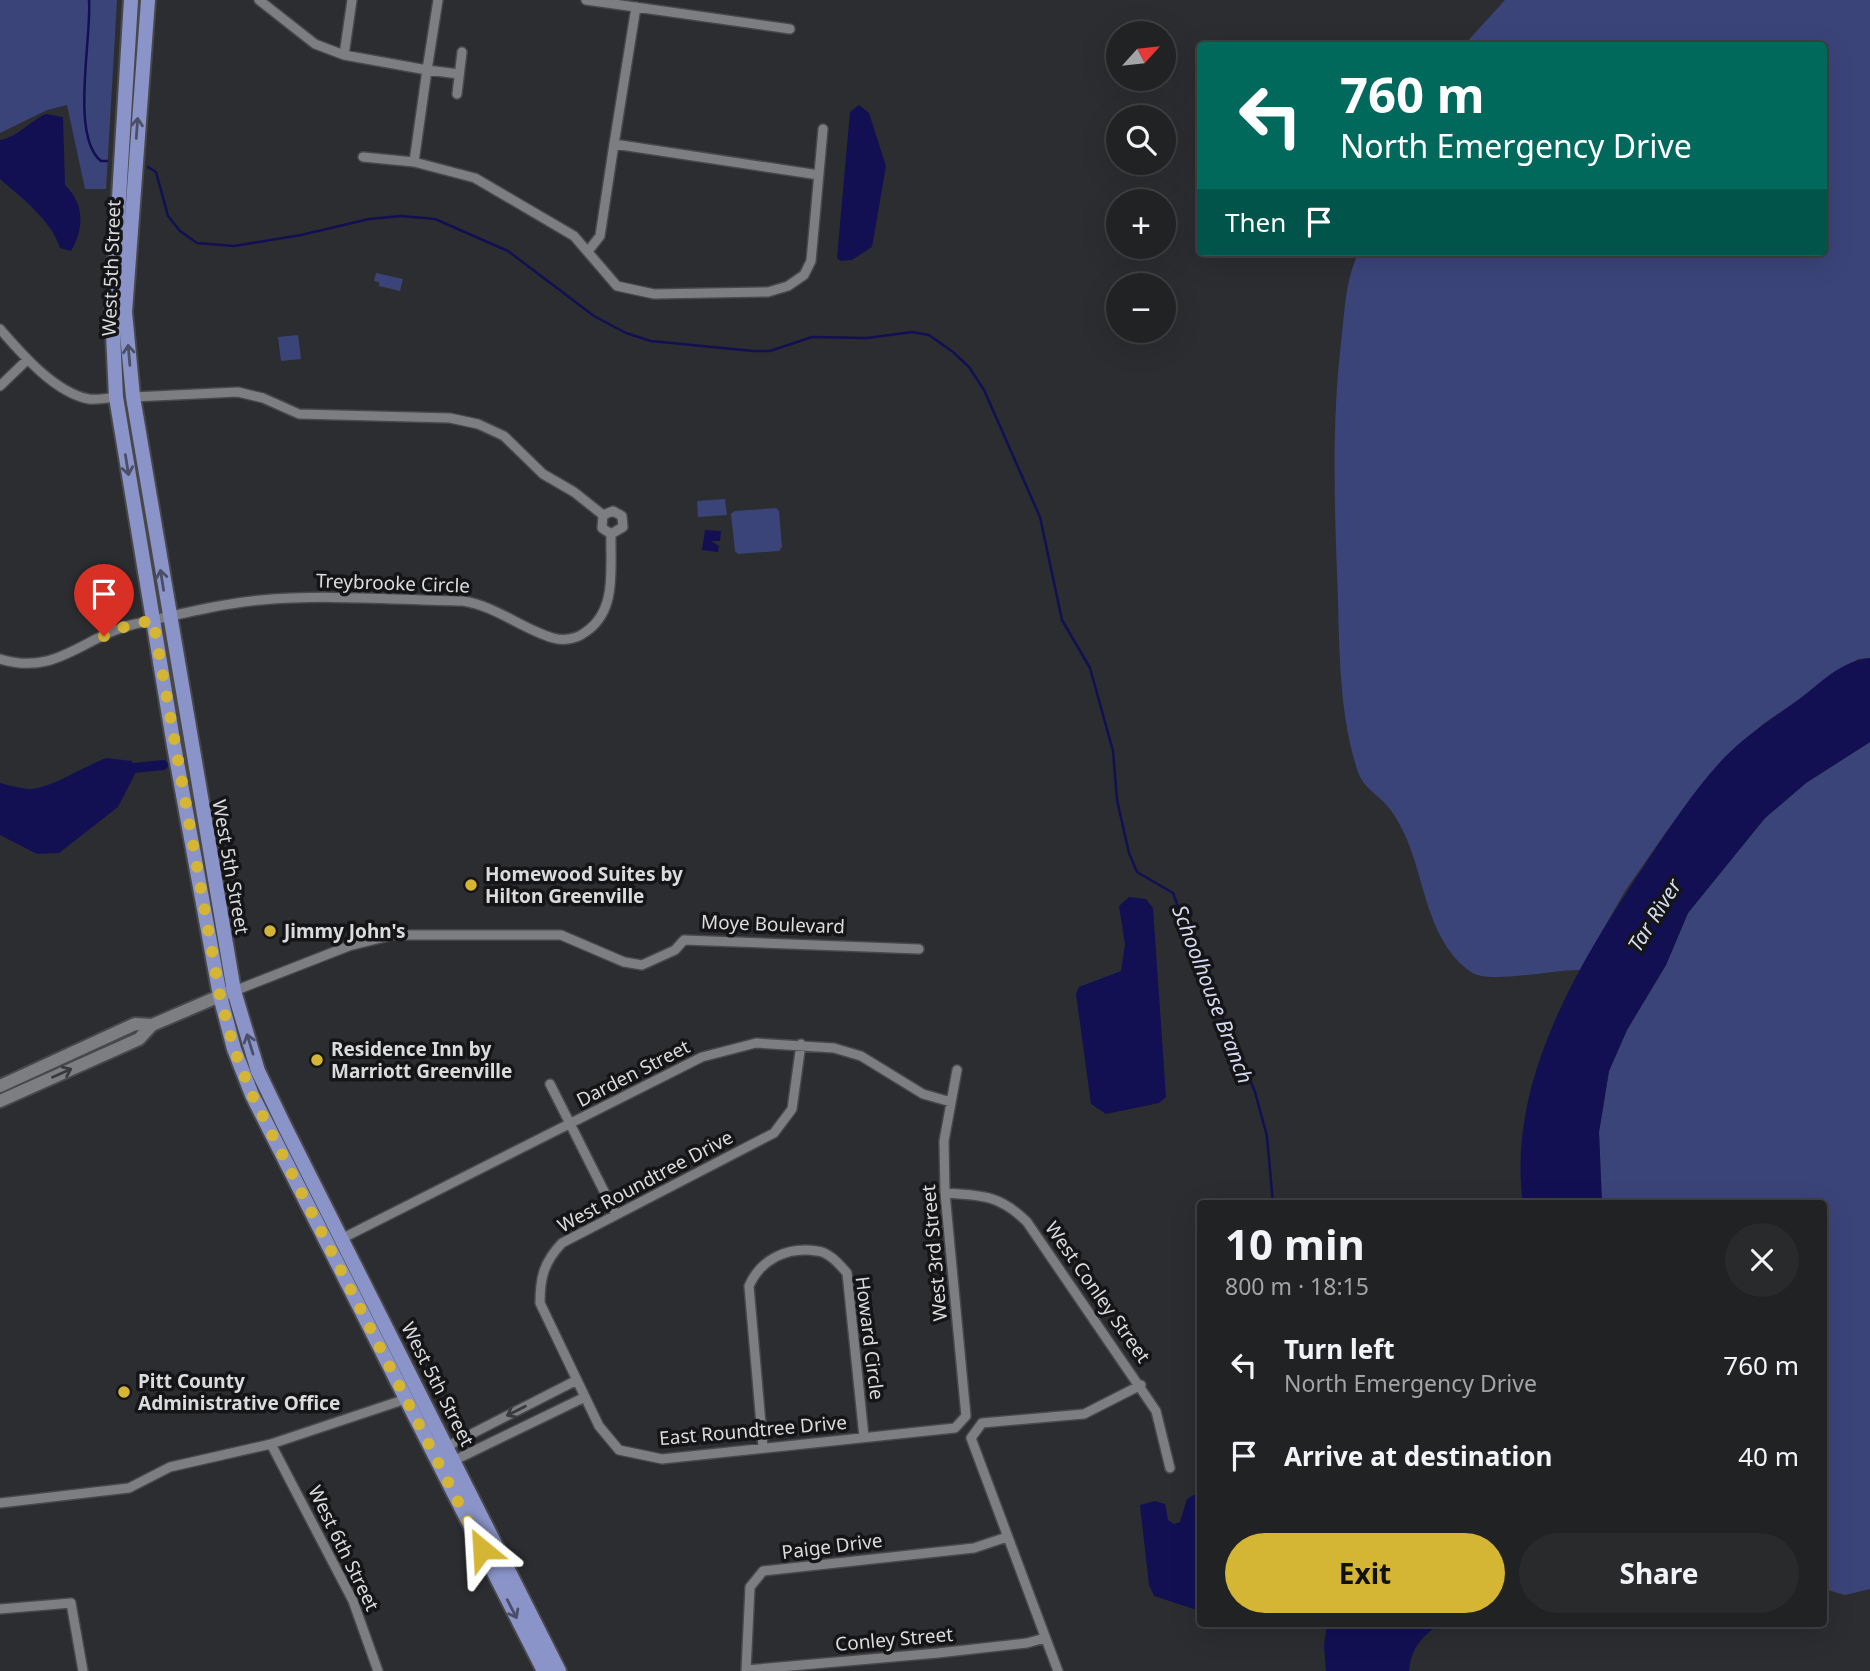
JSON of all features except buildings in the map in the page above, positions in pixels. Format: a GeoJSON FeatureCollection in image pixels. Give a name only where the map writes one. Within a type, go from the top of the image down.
{"type":"FeatureCollection","features":[{"type":"Feature","properties":{"kind":"main road","name":"West 5th Street"},"geometry":{"type":"LineString","coordinates":[[131,0],[112,313],[116,397],[160,619],[227,993],[234,1049],[252,1095],[544,1671]]}},
{"type":"Feature","properties":{"kind":"main road","name":"West 5th Street"},"geometry":{"type":"LineString","coordinates":[[148,0],[125,312],[160,619]]}},
{"type":"Feature","properties":{"kind":"main road","name":"West 5th Street"},"geometry":{"type":"LineString","coordinates":[[227,993],[258,1071],[559,1671]]}},
{"type":"Feature","properties":{"kind":"main road"},"geometry":{"type":"LineString","coordinates":[[336,1259],[349,1270],[383,1334],[404,1362]]}},
{"type":"Feature","properties":{"kind":"main road"},"geometry":{"type":"LineString","coordinates":[[383,1354],[401,1376],[444,1458],[449,1462],[455,1460]]}},
{"type":"Feature","properties":{"kind":"street"},"geometry":{"type":"LineString","coordinates":[[259,0],[315,44],[344,55],[459,74]]}},
{"type":"Feature","properties":{"kind":"street"},"geometry":{"type":"LineString","coordinates":[[344,55],[352,0]]}},
{"type":"Feature","properties":{"kind":"street"},"geometry":{"type":"LineString","coordinates":[[414,162],[438,0]]}},
{"type":"Feature","properties":{"kind":"street"},"geometry":{"type":"LineString","coordinates":[[586,0],[790,29]]}},
{"type":"Feature","properties":{"kind":"street"},"geometry":{"type":"LineString","coordinates":[[589,250],[600,236],[636,7]]}},
{"type":"Feature","properties":{"kind":"street"},"geometry":{"type":"LineString","coordinates":[[457,94],[462,52]]}},
{"type":"Feature","properties":{"kind":"street"},"geometry":{"type":"LineString","coordinates":[[363,157],[414,162],[475,178],[574,236],[589,250],[606,276],[617,286],[654,294],[743,295],[778,289],[804,275],[811,261],[823,129]]}},
{"type":"Feature","properties":{"kind":"street"},"geometry":{"type":"LineString","coordinates":[[614,144],[819,175]]}},
{"type":"Feature","properties":{"kind":"street"},"geometry":{"type":"LineString","coordinates":[[0,329],[27,360],[47,376],[89,399],[116,397]]}},
{"type":"Feature","properties":{"kind":"street"},"geometry":{"type":"LineString","coordinates":[[0,386],[27,360]]}},
{"type":"Feature","properties":{"kind":"street","name":"Treybrooke Circle"},"geometry":{"type":"LineString","coordinates":[[133,397],[238,392],[263,398],[299,414],[450,418],[478,424],[504,436],[543,474],[574,492],[603,514]]}},
{"type":"Feature","properties":{"kind":"street","name":"Treybrooke Circle"},"geometry":{"type":"LineString","coordinates":[[603,514],[613,510],[624,520],[621,530],[611,534]]}},
{"type":"Feature","properties":{"kind":"street","name":"Treybrooke Circle"},"geometry":{"type":"LineString","coordinates":[[603,514],[602,528],[611,534]]}},
{"type":"Feature","properties":{"kind":"street","name":"Treybrooke Circle"},"geometry":{"type":"LineString","coordinates":[[0,659],[10,662],[52,662],[120,628],[257,600],[286,598],[463,601],[480,604],[552,638],[572,639],[591,629],[605,612],[609,591],[611,534]]}},
{"type":"Feature","properties":{"kind":"street","name":"Moye Boulevard"},"geometry":{"type":"LineString","coordinates":[[0,1101],[139,1039],[152,1025],[227,993],[349,946],[393,935],[561,935],[624,962],[642,965],[675,950],[684,940],[919,949]]}},
{"type":"Feature","properties":{"kind":"street","name":"Moye Boulevard"},"geometry":{"type":"LineString","coordinates":[[0,1086],[135,1024],[152,1025]]}},
{"type":"Feature","properties":{"kind":"street","name":"Darden Street"},"geometry":{"type":"LineString","coordinates":[[342,1238],[702,1057],[756,1043],[801,1044],[860,1056],[923,1094],[951,1102]]}},
{"type":"Feature","properties":{"kind":"street","name":"West Roundtree Drive"},"geometry":{"type":"LineString","coordinates":[[585,1397],[540,1303],[540,1281],[547,1259],[562,1243],[774,1133],[793,1109],[801,1044]]}},
{"type":"Feature","properties":{"kind":"street","name":"West 3rd Street"},"geometry":{"type":"LineString","coordinates":[[955,1428],[967,1415],[945,1193],[944,1141],[957,1070]]}},
{"type":"Feature","properties":{"kind":"street"},"geometry":{"type":"LineString","coordinates":[[550,1084],[615,1215]]}},
{"type":"Feature","properties":{"kind":"street","name":"West Conley Street"},"geometry":{"type":"LineString","coordinates":[[945,1193],[984,1195],[1011,1206],[1027,1222],[1141,1385],[1163,1430],[1170,1468]]}},
{"type":"Feature","properties":{"kind":"street","name":"Howard Circle"},"geometry":{"type":"LineString","coordinates":[[763,1447],[748,1286],[756,1269],[767,1260],[782,1254],[817,1250],[835,1260],[847,1273],[864,1437]]}},
{"type":"Feature","properties":{"kind":"street"},"geometry":{"type":"LineString","coordinates":[[448,1446],[577,1380]]}},
{"type":"Feature","properties":{"kind":"street"},"geometry":{"type":"LineString","coordinates":[[1058,1671],[971,1438],[982,1423],[1084,1413],[1104,1406],[1141,1385]]}},
{"type":"Feature","properties":{"kind":"street"},"geometry":{"type":"LineString","coordinates":[[455,1460],[585,1397]]}},
{"type":"Feature","properties":{"kind":"street","name":"East Roundtree Drive"},"geometry":{"type":"LineString","coordinates":[[585,1397],[599,1426],[618,1450],[662,1459],[955,1428]]}},
{"type":"Feature","properties":{"kind":"street"},"geometry":{"type":"LineString","coordinates":[[0,1503],[129,1488],[170,1467],[271,1444],[406,1399]]}},
{"type":"Feature","properties":{"kind":"street","name":"West 6th Street"},"geometry":{"type":"LineString","coordinates":[[271,1444],[354,1601],[377,1671]]}},
{"type":"Feature","properties":{"kind":"street","name":"Paige Drive"},"geometry":{"type":"LineString","coordinates":[[746,1671],[750,1587],[763,1571],[974,1548],[1007,1537]]}},
{"type":"Feature","properties":{"kind":"street"},"geometry":{"type":"LineString","coordinates":[[0,1609],[59,1602],[71,1604],[83,1671]]}},
{"type":"Feature","properties":{"kind":"street","name":"Conley Street"},"geometry":{"type":"LineString","coordinates":[[746,1671],[938,1653],[1045,1638]]}},
{"type":"Feature","properties":{"kind":"shaded area"},"geometry":{"type":"Polygon","coordinates":[[[0,0],[117,0],[106,189],[85,189],[67,105],[47,110],[0,133],[0,0]]]}},
{"type":"Feature","properties":{"kind":"shaded area"},"geometry":{"type":"Polygon","coordinates":[[[1505,0],[1870,0],[1870,658],[1858,659],[1763,724],[1723,759],[1666,832],[1625,891],[1580,970],[1507,977],[1480,976],[1471,972],[1456,959],[1445,944],[1436,927],[1403,832],[1385,803],[1364,783],[1351,748],[1339,648],[1335,424],[1345,303],[1351,272],[1357,256],[1827,256],[1827,42],[1467,42],[1505,0]]]}},
{"type":"Feature","properties":{"kind":"shaded area"},"geometry":{"type":"Polygon","coordinates":[[[376,273],[403,279],[400,291],[379,286],[379,282],[374,281],[376,273]]]}},
{"type":"Feature","properties":{"kind":"shaded area"},"geometry":{"type":"Polygon","coordinates":[[[298,335],[301,359],[281,361],[278,337],[298,335]]]}},
{"type":"Feature","properties":{"kind":"shaded area"},"geometry":{"type":"Polygon","coordinates":[[[725,499],[727,515],[698,517],[697,501],[725,499]]]}},
{"type":"Feature","properties":{"kind":"shaded area"},"geometry":{"type":"Polygon","coordinates":[[[776,508],[779,511],[782,547],[779,551],[738,554],[735,551],[731,514],[735,511],[776,508]]]}},
{"type":"Feature","properties":{"kind":"shaded area"},"geometry":{"type":"Polygon","coordinates":[[[1870,742],[1870,1589],[1845,1595],[1827,1590],[1827,1200],[1602,1200],[1599,1132],[1609,1071],[1627,1030],[1666,965],[1688,913],[1765,818],[1806,783],[1870,742]]]}},
{"type":"Feature","properties":{"kind":"water"},"geometry":{"type":"Polygon","coordinates":[[[859,105],[869,113],[886,166],[872,247],[852,260],[841,261],[837,258],[850,112],[859,105]]]}},
{"type":"Feature","properties":{"kind":"water"},"geometry":{"type":"Polygon","coordinates":[[[46,114],[63,117],[65,185],[76,200],[80,217],[78,234],[71,251],[60,248],[43,219],[0,179],[0,140],[46,114]]]}},
{"type":"Feature","properties":{"kind":"water"},"geometry":{"type":"Polygon","coordinates":[[[705,530],[721,531],[720,541],[711,541],[719,546],[718,552],[702,550],[705,530]]]}},
{"type":"Feature","properties":{"kind":"water","name":"Tar River"},"geometry":{"type":"Polygon","coordinates":[[[1870,658],[1870,742],[1806,783],[1765,818],[1688,913],[1666,965],[1627,1030],[1609,1071],[1599,1132],[1602,1200],[1523,1200],[1521,1158],[1526,1113],[1537,1069],[1573,983],[1619,903],[1691,797],[1731,751],[1831,674],[1859,660],[1870,658]]]}},
{"type":"Feature","properties":{"kind":"water"},"geometry":{"type":"Polygon","coordinates":[[[106,758],[132,761],[135,774],[118,807],[59,853],[37,854],[0,835],[0,783],[25,789],[46,786],[106,758]]]}},
{"type":"Feature","properties":{"kind":"water"},"geometry":{"type":"Polygon","coordinates":[[[1129,897],[1146,899],[1153,908],[1166,1097],[1159,1103],[1106,1114],[1091,1104],[1076,994],[1079,987],[1121,971],[1125,944],[1119,906],[1129,897]]]}},
{"type":"Feature","properties":{"kind":"water"},"geometry":{"type":"Polygon","coordinates":[[[1197,1495],[1197,1610],[1154,1596],[1149,1585],[1140,1505],[1155,1501],[1165,1504],[1168,1520],[1174,1524],[1180,1522],[1187,1499],[1197,1495]]]}},
{"type":"Feature","properties":{"kind":"water"},"geometry":{"type":"Polygon","coordinates":[[[1327,1627],[1437,1627],[1419,1643],[1412,1656],[1409,1671],[1326,1671],[1324,1645],[1327,1627]]]}},
{"type":"Feature","properties":{"kind":"waterway","name":"Schoolhouse Branch"},"geometry":{"type":"LineString","coordinates":[[89,0],[84,85],[86,131],[92,148],[101,161],[107,161]]}},
{"type":"Feature","properties":{"kind":"waterway","name":"Schoolhouse Branch"},"geometry":{"type":"LineString","coordinates":[[148,167],[156,172],[168,216],[180,231],[197,243],[234,246],[301,235],[369,219],[401,216],[435,219],[508,251],[594,316],[626,333],[651,341],[770,351],[812,337],[867,338],[912,332],[929,335],[953,352],[969,367],[984,390],[1040,517],[1062,620],[1090,668],[1113,751],[1117,800],[1129,853],[1137,872],[1173,893],[1209,992],[1230,1031],[1255,1092],[1267,1136],[1273,1200]]}},
{"type":"Feature","properties":{"kind":"waterway"},"geometry":{"type":"LineString","coordinates":[[134,768],[163,765]]}},
{"type":"Feature","properties":{"kind":"place","name":"Homewood Suites by Hilton Greenville"},"geometry":{"type":"Point","coordinates":[471,885]}},
{"type":"Feature","properties":{"kind":"place","name":"Jimmy John's"},"geometry":{"type":"Point","coordinates":[270,931]}},
{"type":"Feature","properties":{"kind":"place","name":"Residence Inn by Marriott Greenville"},"geometry":{"type":"Point","coordinates":[317,1060]}},
{"type":"Feature","properties":{"kind":"place","name":"Pitt County Administrative Office"},"geometry":{"type":"Point","coordinates":[124,1392]}},
{"type":"Feature","properties":{"kind":"route"},"geometry":{"type":"LineString","coordinates":[[104,636],[120,628],[153,620],[220,996],[234,1049],[252,1095],[482,1549]]}}]}
